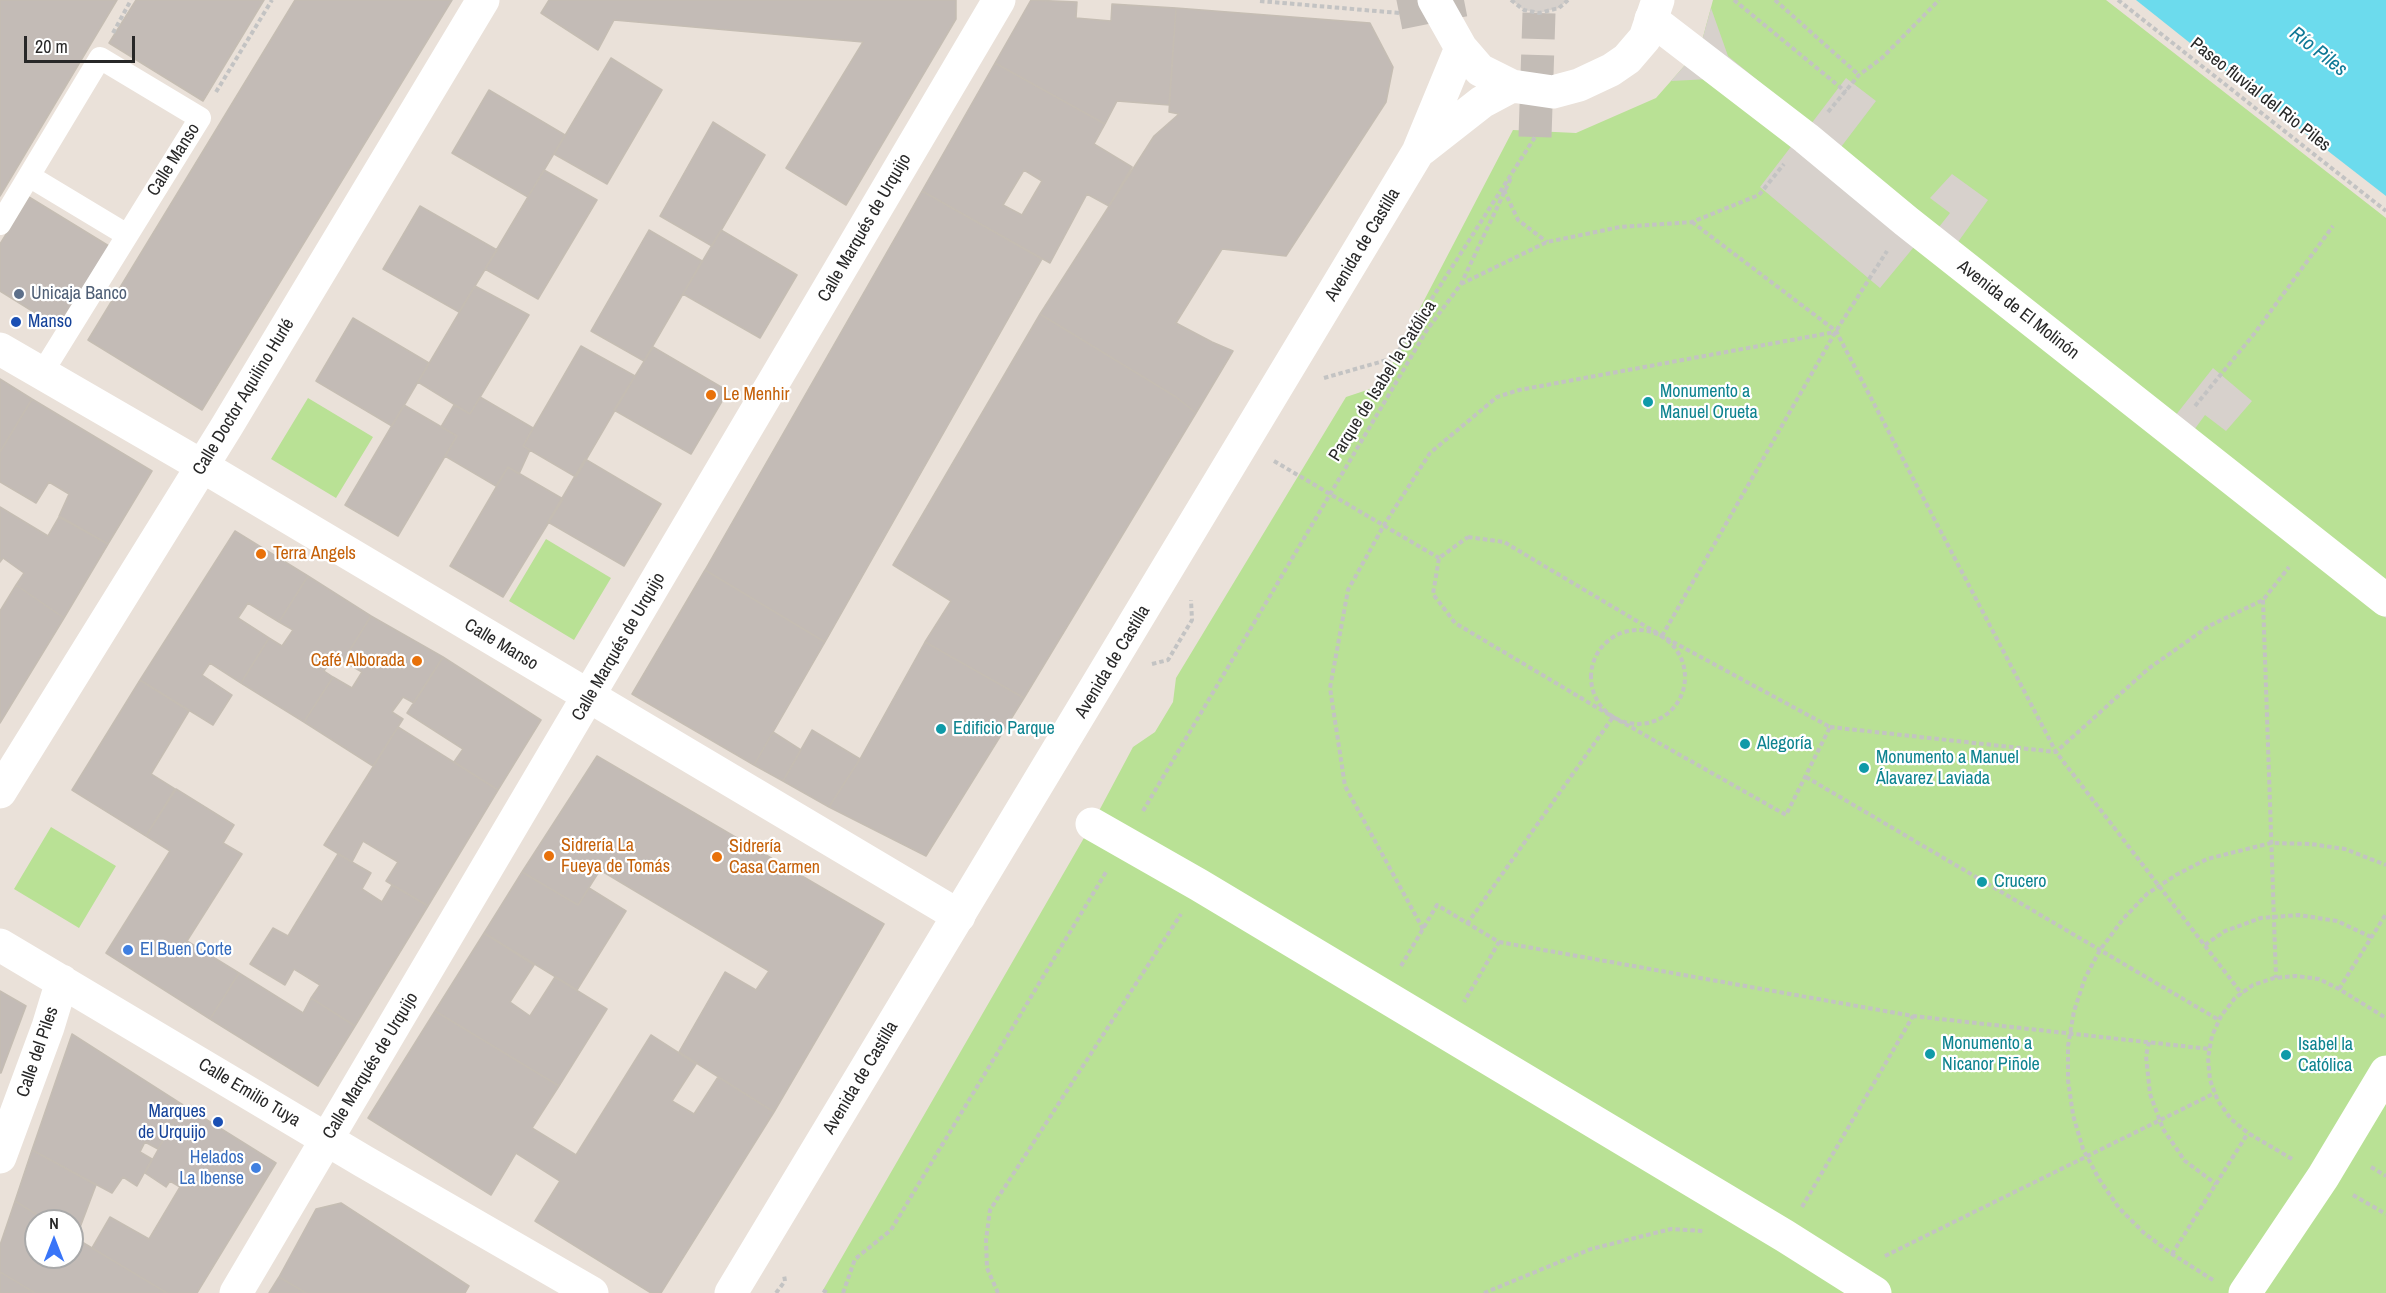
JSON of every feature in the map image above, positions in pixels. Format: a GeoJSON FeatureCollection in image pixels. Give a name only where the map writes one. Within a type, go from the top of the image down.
{"type":"FeatureCollection","features":[{"type":"Feature","properties":{"kind":"street","name":"Calle Doctor Aquilino Hurlé"},"geometry":{"type":"LineString","coordinates":[[0,792],[202,466],[483,0]]}},
{"type":"Feature","properties":{"kind":"street","name":"Calle Marqués de Urquijo"},"geometry":{"type":"LineString","coordinates":[[236,1293],[590,697],[999,0]]}},
{"type":"Feature","properties":{"kind":"street"},"geometry":{"type":"LineString","coordinates":[[1423,8],[1480,70],[1512,86],[1553,92],[1579,85],[1611,70],[1627,59],[1645,38],[1654,10]]}},
{"type":"Feature","properties":{"kind":"street","name":"Avenida de El Molinón"},"geometry":{"type":"LineString","coordinates":[[1654,10],[1906,221],[2386,600]]}},
{"type":"Feature","properties":{"kind":"street","name":"Avenida de Castilla"},"geometry":{"type":"LineString","coordinates":[[731,1293],[1418,152],[1461,48]]}},
{"type":"Feature","properties":{"kind":"street","name":"Avenida de Castilla"},"geometry":{"type":"LineString","coordinates":[[1418,152],[1482,102],[1512,86]]}},
{"type":"Feature","properties":{"kind":"street","name":"Calle Manso"},"geometry":{"type":"LineString","coordinates":[[0,349],[202,466],[959,916]]}},
{"type":"Feature","properties":{"kind":"street"},"geometry":{"type":"LineString","coordinates":[[1092,824],[1199,885],[1785,1236],[1875,1293]]}},
{"type":"Feature","properties":{"kind":"street","name":"Calle Emilio Tuya"},"geometry":{"type":"LineString","coordinates":[[0,945],[592,1293]]}},
{"type":"Feature","properties":{"kind":"street","name":"Calle del Piles"},"geometry":{"type":"LineString","coordinates":[[0,1157],[48,1027],[62,981]]}},
{"type":"Feature","properties":{"kind":"street"},"geometry":{"type":"LineString","coordinates":[[2231,1287],[2323,1178],[2386,1072]]}},
{"type":"Feature","properties":{"kind":"lane","name":"Calle Manso"},"geometry":{"type":"LineString","coordinates":[[0,224],[100,58],[200,118],[42,373]]}},
{"type":"Feature","properties":{"kind":"lane"},"geometry":{"type":"LineString","coordinates":[[29,176],[127,235]]}},
{"type":"Feature","properties":{"kind":"path"},"geometry":{"type":"LineString","coordinates":[[200,118],[272,0]]}},
{"type":"Feature","properties":{"kind":"path"},"geometry":{"type":"LineString","coordinates":[[1511,0],[1524,10],[1539,13],[1559,8],[1568,0]]}},
{"type":"Feature","properties":{"kind":"path"},"geometry":{"type":"LineString","coordinates":[[1734,0],[1846,92]]}},
{"type":"Feature","properties":{"kind":"path"},"geometry":{"type":"LineString","coordinates":[[1775,0],[1859,75],[1882,58],[1939,0]]}},
{"type":"Feature","properties":{"kind":"path","name":"Paseo fluvial del Rio Piles"},"geometry":{"type":"LineString","coordinates":[[2118,0],[2386,212]]}},
{"type":"Feature","properties":{"kind":"path"},"geometry":{"type":"LineString","coordinates":[[1260,1],[1423,8]]}},
{"type":"Feature","properties":{"kind":"path","name":"Parque de Isabel la Católica"},"geometry":{"type":"LineString","coordinates":[[843,1293],[855,1259],[891,1230],[1124,843],[1426,330],[1461,284],[1504,189],[1535,137]]}},
{"type":"Feature","properties":{"kind":"path"},"geometry":{"type":"LineString","coordinates":[[1504,189],[1518,220],[1547,242]]}},
{"type":"Feature","properties":{"kind":"path"},"geometry":{"type":"LineString","coordinates":[[1317,380],[1394,358],[1504,189]]}},
{"type":"Feature","properties":{"kind":"path","name":"Parque de Isabel la Católica"},"geometry":{"type":"LineString","coordinates":[[1461,284],[1547,242],[1620,227],[1692,222],[1759,195]]}},
{"type":"Feature","properties":{"kind":"path"},"geometry":{"type":"LineString","coordinates":[[1662,636],[1836,331],[1906,221]]}},
{"type":"Feature","properties":{"kind":"path"},"geometry":{"type":"LineString","coordinates":[[1692,222],[1836,331],[2056,752],[2242,994]]}},
{"type":"Feature","properties":{"kind":"path"},"geometry":{"type":"LineString","coordinates":[[2174,432],[2254,334],[2333,226]]}},
{"type":"Feature","properties":{"kind":"path"},"geometry":{"type":"LineString","coordinates":[[1422,929],[1345,786],[1330,688],[1348,590],[1384,525],[1430,453],[1497,397],[1519,390],[1836,331]]}},
{"type":"Feature","properties":{"kind":"path"},"geometry":{"type":"LineString","coordinates":[[1269,458],[1439,558]]}},
{"type":"Feature","properties":{"kind":"path"},"geometry":{"type":"LineString","coordinates":[[1830,727],[1786,815],[1613,717],[1455,623],[1433,594],[1439,558],[1468,537],[1504,542],[1662,636],[1830,727],[2056,752],[2148,669],[2210,626],[2263,600],[2276,978]]}},
{"type":"Feature","properties":{"kind":"path"},"geometry":{"type":"LineString","coordinates":[[1648,630],[1662,636],[1675,647],[1682,661],[1685,677],[1682,693],[1674,707],[1661,718],[1645,723],[1629,723],[1613,717],[1594,695],[1590,681],[1591,666],[1597,653],[1606,641],[1619,633],[1648,630]]}},
{"type":"Feature","properties":{"kind":"path"},"geometry":{"type":"LineString","coordinates":[[1467,924],[1613,717]]}},
{"type":"Feature","properties":{"kind":"path"},"geometry":{"type":"LineString","coordinates":[[1806,777],[2219,1020]]}},
{"type":"Feature","properties":{"kind":"path"},"geometry":{"type":"LineString","coordinates":[[2231,1287],[2172,1254],[2144,1233],[2119,1208],[2099,1179],[2087,1156],[2073,1115],[2068,1080],[2070,1034],[2074,1011],[2085,978],[2100,950],[2123,919],[2147,894],[2207,859],[2271,843],[2311,844],[2345,849],[2386,865]]}},
{"type":"Feature","properties":{"kind":"path"},"geometry":{"type":"LineString","coordinates":[[998,1293],[987,1268],[986,1240],[990,1210],[1199,885]]}},
{"type":"Feature","properties":{"kind":"path"},"geometry":{"type":"LineString","coordinates":[[1383,997],[1437,906],[1499,942],[1913,1016],[2210,1049]]}},
{"type":"Feature","properties":{"kind":"path"},"geometry":{"type":"LineString","coordinates":[[2339,988],[2386,914]]}},
{"type":"Feature","properties":{"kind":"path"},"geometry":{"type":"LineString","coordinates":[[2205,945],[2225,931],[2260,918],[2299,915],[2337,921],[2371,938]]}},
{"type":"Feature","properties":{"kind":"path"},"geometry":{"type":"LineString","coordinates":[[1445,1034],[1499,942]]}},
{"type":"Feature","properties":{"kind":"path"},"geometry":{"type":"LineString","coordinates":[[2172,1254],[2248,1133],[2230,1119],[2218,1101],[2210,1080],[2208,1058],[2212,1036],[2219,1020],[2235,998],[2253,986],[2276,978],[2307,977],[2319,979],[2339,988],[2386,1018]]}},
{"type":"Feature","properties":{"kind":"path"},"geometry":{"type":"LineString","coordinates":[[2149,1042],[2146,1056],[2150,1094],[2163,1130],[2185,1161],[2216,1184]]}},
{"type":"Feature","properties":{"kind":"path"},"geometry":{"type":"LineString","coordinates":[[1846,1275],[2215,1093]]}},
{"type":"Feature","properties":{"kind":"green space"},"geometry":{"type":"Polygon","coordinates":[[[1713,0],[2106,0],[2386,218],[2386,1293],[827,1293],[823,1290],[1092,824],[1133,747],[1155,732],[1173,702],[1176,678],[1346,397],[1388,383],[1394,358],[1513,130],[1576,133],[1656,98],[1700,48],[1713,0]]]}},
{"type":"Feature","properties":{"kind":"green space"},"geometry":{"type":"Polygon","coordinates":[[[308,398],[373,437],[336,498],[271,459],[308,398]]]}},
{"type":"Feature","properties":{"kind":"green space"},"geometry":{"type":"Polygon","coordinates":[[[546,539],[611,578],[574,640],[509,601],[546,539]]]}},
{"type":"Feature","properties":{"kind":"green space"},"geometry":{"type":"Polygon","coordinates":[[[51,827],[116,866],[79,928],[14,889],[51,827]]]}},
{"type":"Feature","properties":{"kind":"shaded area"},"geometry":{"type":"Polygon","coordinates":[[[1511,0],[1568,0],[1559,8],[1539,13],[1524,10],[1511,0]]]}},
{"type":"Feature","properties":{"kind":"shaded area"},"geometry":{"type":"Polygon","coordinates":[[[1711,8],[1728,56],[1811,124],[1846,78],[1876,101],[1841,147],[1939,227],[1950,213],[1930,198],[1952,174],[1988,200],[1958,242],[2175,416],[2213,368],[2252,401],[2226,431],[2205,415],[2194,430],[2386,584],[2386,618],[1918,242],[1880,288],[1760,187],[1793,144],[1710,79],[1671,81],[1700,48],[1711,8]]]}},
{"type":"Feature","properties":{"kind":"water","name":"Río Piles"},"geometry":{"type":"Polygon","coordinates":[[[2136,0],[2386,0],[2386,196],[2239,82],[2136,0]]]}},
{"type":"Feature","properties":{"kind":"building"},"geometry":{"type":"Polygon","coordinates":[[[0,0],[117,0],[0,196],[0,0]]]}},
{"type":"Feature","properties":{"kind":"building"},"geometry":{"type":"Polygon","coordinates":[[[136,0],[264,0],[203,101],[109,43],[136,0]]]}},
{"type":"Feature","properties":{"kind":"building"},"geometry":{"type":"Polygon","coordinates":[[[295,0],[452,0],[202,410],[88,340],[295,0]]]}},
{"type":"Feature","properties":{"kind":"building"},"geometry":{"type":"Polygon","coordinates":[[[549,0],[956,0],[956,19],[846,205],[786,168],[863,42],[614,20],[598,50],[541,13],[549,0]]]}},
{"type":"Feature","properties":{"kind":"building"},"geometry":{"type":"Polygon","coordinates":[[[1031,0],[1077,2],[1076,18],[1111,21],[1112,4],[1176,8],[1169,105],[1117,101],[1105,124],[995,63],[1031,0]]]}},
{"type":"Feature","properties":{"kind":"building"},"geometry":{"type":"Polygon","coordinates":[[[1176,8],[1370,23],[1393,67],[1386,102],[1286,256],[1222,249],[1176,323],[1233,351],[1196,413],[1176,397],[1040,314],[1154,136],[1179,114],[1169,112],[1176,8]]]}},
{"type":"Feature","properties":{"kind":"building"},"geometry":{"type":"Polygon","coordinates":[[[611,58],[662,90],[607,184],[554,154],[611,58]]]}},
{"type":"Feature","properties":{"kind":"building"},"geometry":{"type":"Polygon","coordinates":[[[995,63],[1105,124],[1094,144],[1132,167],[1109,206],[1087,194],[1050,263],[922,191],[995,63]],[[1024,170],[1003,205],[1022,215],[1042,181],[1024,170]]]}},
{"type":"Feature","properties":{"kind":"building"},"geometry":{"type":"Polygon","coordinates":[[[489,90],[565,135],[528,197],[452,153],[489,90]]]}},
{"type":"Feature","properties":{"kind":"building"},"geometry":{"type":"Polygon","coordinates":[[[713,122],[765,155],[712,246],[660,216],[713,122]]]}},
{"type":"Feature","properties":{"kind":"building"},"geometry":{"type":"Polygon","coordinates":[[[544,170],[597,200],[538,299],[485,269],[544,170]]]}},
{"type":"Feature","properties":{"kind":"building"},"geometry":{"type":"Polygon","coordinates":[[[922,191],[1042,259],[825,642],[705,570],[922,191]]]}},
{"type":"Feature","properties":{"kind":"building"},"geometry":{"type":"Polygon","coordinates":[[[29,197],[109,246],[58,327],[0,291],[0,244],[29,197]]]}},
{"type":"Feature","properties":{"kind":"building"},"geometry":{"type":"Polygon","coordinates":[[[420,206],[497,250],[459,312],[383,269],[420,206]]]}},
{"type":"Feature","properties":{"kind":"building"},"geometry":{"type":"Polygon","coordinates":[[[649,230],[702,261],[644,361],[591,331],[649,230]]]}},
{"type":"Feature","properties":{"kind":"building"},"geometry":{"type":"Polygon","coordinates":[[[721,230],[797,275],[760,338],[683,294],[721,230]]]}},
{"type":"Feature","properties":{"kind":"building"},"geometry":{"type":"Polygon","coordinates":[[[475,286],[529,315],[470,414],[418,382],[475,286]]]}},
{"type":"Feature","properties":{"kind":"building"},"geometry":{"type":"Polygon","coordinates":[[[1040,314],[1176,397],[1196,413],[1024,698],[925,642],[951,601],[893,565],[1040,314]]]}},
{"type":"Feature","properties":{"kind":"building"},"geometry":{"type":"Polygon","coordinates":[[[353,318],[429,363],[392,426],[316,381],[353,318]]]}},
{"type":"Feature","properties":{"kind":"building"},"geometry":{"type":"Polygon","coordinates":[[[581,346],[635,376],[576,477],[523,446],[581,346]]]}},
{"type":"Feature","properties":{"kind":"building"},"geometry":{"type":"Polygon","coordinates":[[[653,347],[728,391],[691,454],[614,410],[653,347]]]}},
{"type":"Feature","properties":{"kind":"building"},"geometry":{"type":"Polygon","coordinates":[[[0,379],[32,399],[0,452],[0,379]]]}},
{"type":"Feature","properties":{"kind":"building"},"geometry":{"type":"Polygon","coordinates":[[[480,397],[533,428],[523,446],[530,450],[519,474],[508,467],[496,486],[445,456],[457,436],[441,427],[454,405],[470,414],[480,397]]]}},
{"type":"Feature","properties":{"kind":"building"},"geometry":{"type":"Polygon","coordinates":[[[32,399],[152,471],[108,544],[59,516],[69,494],[49,482],[36,503],[0,482],[0,452],[32,399]]]}},
{"type":"Feature","properties":{"kind":"building"},"geometry":{"type":"Polygon","coordinates":[[[404,405],[457,436],[398,536],[345,505],[404,405]]]}},
{"type":"Feature","properties":{"kind":"building"},"geometry":{"type":"Polygon","coordinates":[[[585,459],[661,504],[624,566],[548,522],[585,459]]]}},
{"type":"Feature","properties":{"kind":"building"},"geometry":{"type":"Polygon","coordinates":[[[508,467],[563,499],[503,597],[450,566],[508,467]]]}},
{"type":"Feature","properties":{"kind":"building"},"geometry":{"type":"Polygon","coordinates":[[[0,507],[48,536],[59,517],[108,544],[64,618],[16,585],[24,573],[3,558],[0,562],[0,507]]]}},
{"type":"Feature","properties":{"kind":"building"},"geometry":{"type":"Polygon","coordinates":[[[235,531],[308,576],[279,622],[248,603],[238,618],[269,638],[241,683],[210,663],[202,675],[232,695],[213,725],[140,680],[235,531]]]}},
{"type":"Feature","properties":{"kind":"building"},"geometry":{"type":"Polygon","coordinates":[[[705,570],[825,642],[754,765],[632,694],[705,570]]]}},
{"type":"Feature","properties":{"kind":"building"},"geometry":{"type":"Polygon","coordinates":[[[308,576],[371,616],[343,661],[334,655],[324,671],[333,677],[304,722],[241,683],[269,638],[282,646],[293,630],[279,622],[308,576]]]}},
{"type":"Feature","properties":{"kind":"building"},"geometry":{"type":"Polygon","coordinates":[[[16,585],[64,618],[0,723],[0,611],[16,585]]]}},
{"type":"Feature","properties":{"kind":"building"},"geometry":{"type":"Polygon","coordinates":[[[371,616],[443,657],[414,703],[403,697],[392,712],[403,719],[373,766],[304,722],[333,677],[352,688],[362,672],[343,661],[371,616]]]}},
{"type":"Feature","properties":{"kind":"building","name":"Edificio Parque"},"geometry":{"type":"Polygon","coordinates":[[[925,642],[1024,698],[926,856],[829,807],[860,759],[925,642]]]}},
{"type":"Feature","properties":{"kind":"building"},"geometry":{"type":"Polygon","coordinates":[[[443,657],[541,720],[498,790],[454,762],[463,749],[407,713],[443,657]]]}},
{"type":"Feature","properties":{"kind":"building"},"geometry":{"type":"Polygon","coordinates":[[[140,680],[189,711],[151,774],[175,789],[146,836],[72,790],[140,680]]]}},
{"type":"Feature","properties":{"kind":"building"},"geometry":{"type":"Polygon","coordinates":[[[398,727],[498,790],[428,906],[386,881],[398,862],[363,841],[352,862],[324,845],[398,727]]]}},
{"type":"Feature","properties":{"kind":"building"},"geometry":{"type":"Polygon","coordinates":[[[812,730],[860,759],[829,807],[783,781],[812,730]]]}},
{"type":"Feature","properties":{"kind":"building"},"geometry":{"type":"Polygon","coordinates":[[[773,732],[801,750],[783,781],[754,765],[773,732]]]}},
{"type":"Feature","properties":{"kind":"building"},"geometry":{"type":"Polygon","coordinates":[[[597,756],[884,924],[774,1112],[679,1052],[725,972],[756,990],[769,971],[600,870],[578,905],[522,872],[597,756]]]}},
{"type":"Feature","properties":{"kind":"building"},"geometry":{"type":"Polygon","coordinates":[[[176,789],[234,825],[223,843],[242,854],[187,941],[239,973],[210,1019],[106,953],[170,851],[146,836],[176,789]]]}},
{"type":"Feature","properties":{"kind":"building"},"geometry":{"type":"Polygon","coordinates":[[[338,854],[371,873],[362,889],[382,902],[392,885],[428,906],[355,1026],[311,998],[320,985],[294,969],[285,985],[250,964],[273,928],[288,936],[338,854]]]}},
{"type":"Feature","properties":{"kind":"building"},"geometry":{"type":"Polygon","coordinates":[[[522,872],[578,905],[589,888],[626,911],[577,990],[484,933],[522,872]]]}},
{"type":"Feature","properties":{"kind":"building"},"geometry":{"type":"Polygon","coordinates":[[[484,933],[534,965],[510,1002],[530,1016],[555,977],[607,1009],[559,1086],[435,1011],[484,933]]]}},
{"type":"Feature","properties":{"kind":"building"},"geometry":{"type":"Polygon","coordinates":[[[239,973],[303,1013],[311,998],[355,1026],[318,1086],[210,1019],[239,973]]]}},
{"type":"Feature","properties":{"kind":"building"},"geometry":{"type":"Polygon","coordinates":[[[0,991],[26,1006],[1,1073],[0,1073],[0,991]]]}},
{"type":"Feature","properties":{"kind":"building"},"geometry":{"type":"Polygon","coordinates":[[[435,1011],[559,1086],[532,1128],[576,1155],[651,1035],[696,1064],[672,1101],[694,1114],[718,1077],[774,1112],[661,1293],[651,1293],[535,1221],[560,1181],[516,1153],[491,1195],[368,1118],[435,1011]]]}},
{"type":"Feature","properties":{"kind":"building"},"geometry":{"type":"Polygon","coordinates":[[[72,1034],[183,1105],[158,1149],[145,1142],[140,1152],[152,1159],[137,1186],[123,1177],[112,1193],[32,1150],[72,1034]]]}},
{"type":"Feature","properties":{"kind":"building"},"geometry":{"type":"Polygon","coordinates":[[[183,1105],[276,1163],[197,1293],[167,1293],[92,1248],[110,1217],[149,1239],[180,1187],[170,1181],[166,1187],[145,1173],[183,1105]]]}},
{"type":"Feature","properties":{"kind":"building"},"geometry":{"type":"Polygon","coordinates":[[[32,1150],[96,1185],[84,1217],[84,1209],[28,1209],[15,1201],[32,1150]]]}},
{"type":"Feature","properties":{"kind":"building"},"geometry":{"type":"Polygon","coordinates":[[[15,1201],[28,1209],[24,1209],[24,1269],[84,1269],[84,1243],[167,1293],[35,1293],[0,1272],[0,1245],[15,1201]]]}},
{"type":"Feature","properties":{"kind":"building"},"geometry":{"type":"Polygon","coordinates":[[[341,1203],[469,1286],[465,1293],[306,1293],[279,1277],[316,1209],[341,1203]]]}},
{"type":"Feature","properties":{"kind":"building"},"geometry":{"type":"Polygon","coordinates":[[[0,1272],[35,1293],[0,1293],[0,1272]]]}},
{"type":"Feature","properties":{"kind":"building"},"geometry":{"type":"Polygon","coordinates":[[[279,1277],[306,1293],[269,1293],[279,1277]]]}},
{"type":"Feature","properties":{"kind":"tunnel"},"geometry":{"type":"LineString","coordinates":[[1399,13],[1464,0]]}},
{"type":"Feature","properties":{"kind":"tunnel"},"geometry":{"type":"LineString","coordinates":[[1535,137],[1539,13]]}},
{"type":"Feature","properties":{"kind":"place","name":"Unicaja Banco"},"geometry":{"type":"Point","coordinates":[19,294]}},
{"type":"Feature","properties":{"kind":"place","name":"Manso"},"geometry":{"type":"Point","coordinates":[16,322]}},
{"type":"Feature","properties":{"kind":"place","name":"Le Menhir"},"geometry":{"type":"Point","coordinates":[711,395]}},
{"type":"Feature","properties":{"kind":"place","name":"Monumento a Manuel Orueta"},"geometry":{"type":"Point","coordinates":[1648,402]}},
{"type":"Feature","properties":{"kind":"place","name":"Terra Angels"},"geometry":{"type":"Point","coordinates":[261,554]}},
{"type":"Feature","properties":{"kind":"place","name":"Café Alborada"},"geometry":{"type":"Point","coordinates":[417,661]}},
{"type":"Feature","properties":{"kind":"place","name":"Edificio Parque"},"geometry":{"type":"Point","coordinates":[941,729]}},
{"type":"Feature","properties":{"kind":"place","name":"Alegoría"},"geometry":{"type":"Point","coordinates":[1745,744]}},
{"type":"Feature","properties":{"kind":"place","name":"Monumento a Manuel Álavarez Laviada"},"geometry":{"type":"Point","coordinates":[1864,768]}},
{"type":"Feature","properties":{"kind":"place","name":"Sidrería La Fueya de Tomás"},"geometry":{"type":"Point","coordinates":[549,856]}},
{"type":"Feature","properties":{"kind":"place","name":"Sidrería Casa Carmen"},"geometry":{"type":"Point","coordinates":[717,857]}},
{"type":"Feature","properties":{"kind":"place","name":"Crucero"},"geometry":{"type":"Point","coordinates":[1982,882]}},
{"type":"Feature","properties":{"kind":"place","name":"El Buen Corte"},"geometry":{"type":"Point","coordinates":[128,950]}},
{"type":"Feature","properties":{"kind":"place","name":"Monumento a Nicanor Piñole"},"geometry":{"type":"Point","coordinates":[1930,1054]}},
{"type":"Feature","properties":{"kind":"place","name":"Isabel la Católica"},"geometry":{"type":"Point","coordinates":[2286,1055]}},
{"type":"Feature","properties":{"kind":"place","name":"Marques de Urquijo"},"geometry":{"type":"Point","coordinates":[218,1122]}},
{"type":"Feature","properties":{"kind":"place","name":"Helados La Ibense"},"geometry":{"type":"Point","coordinates":[256,1168]}}]}
